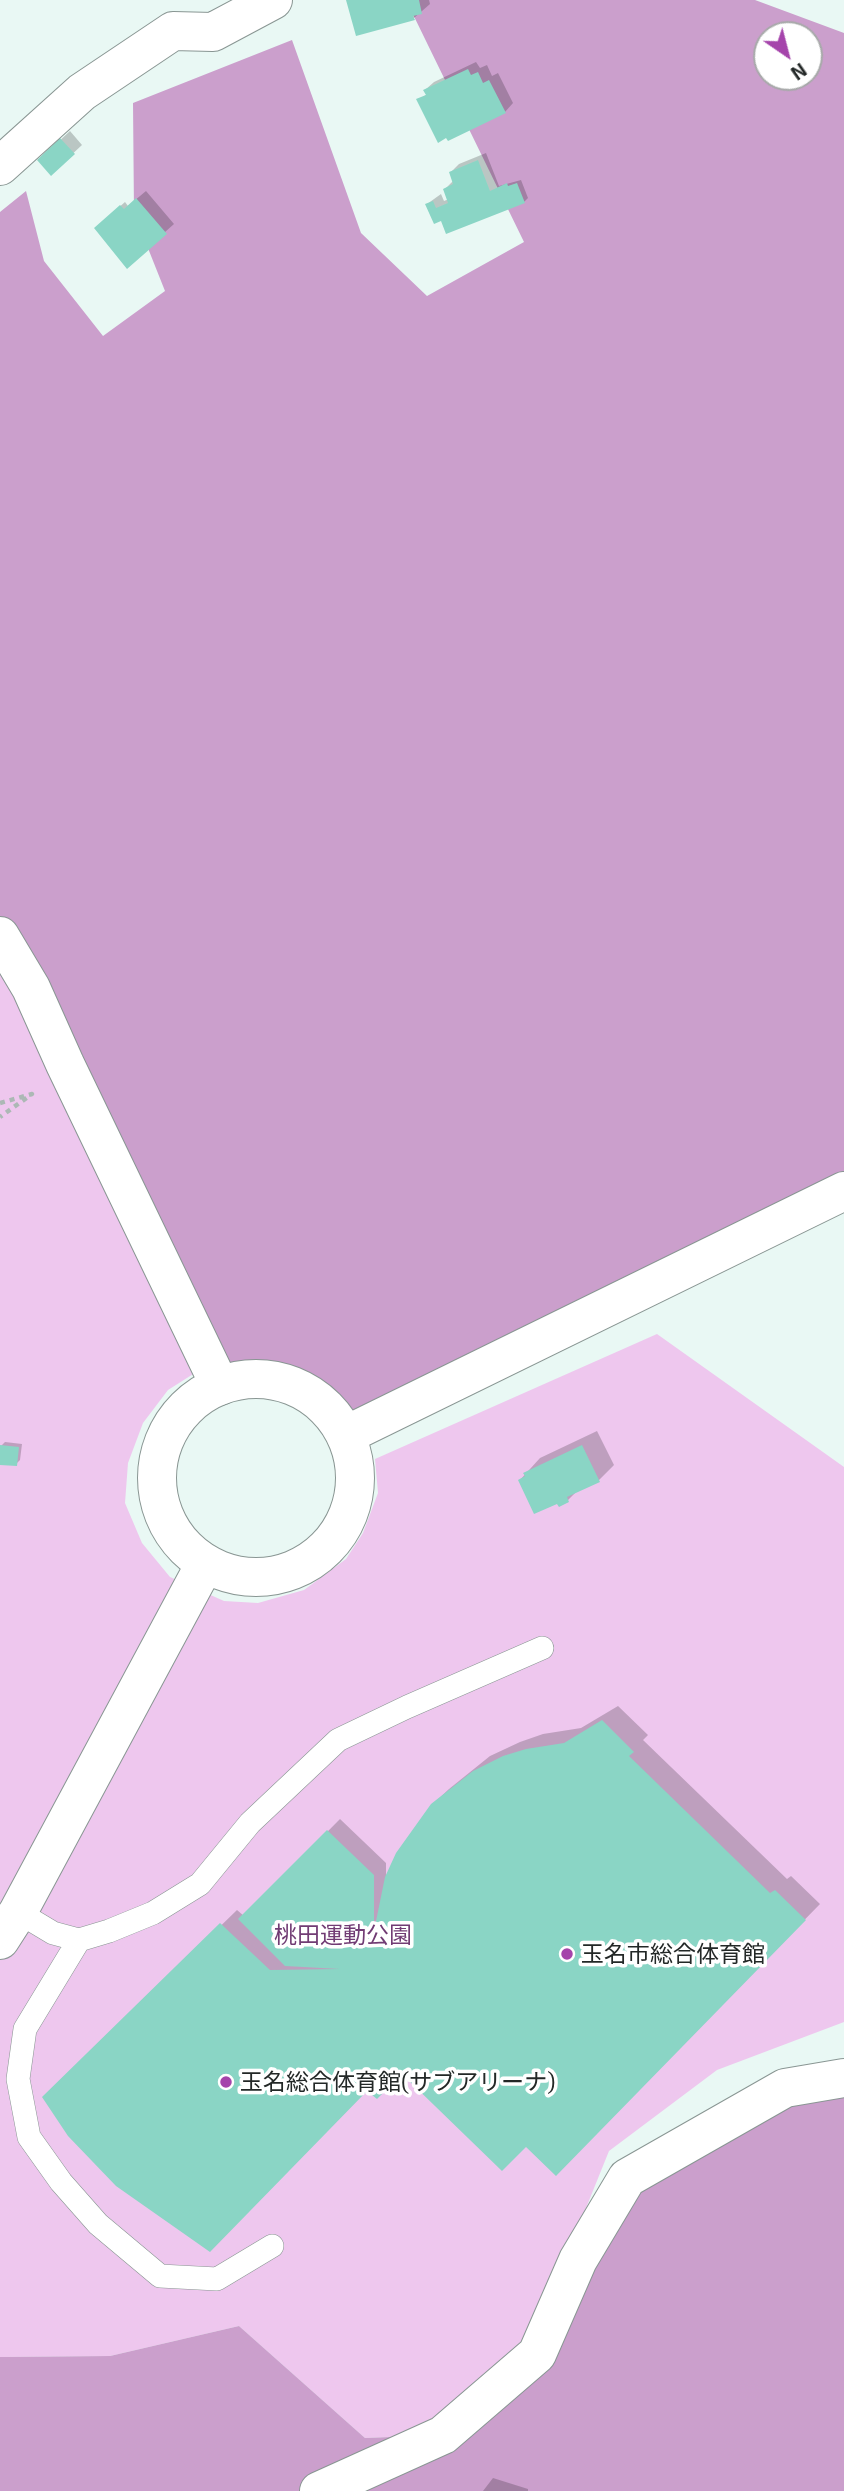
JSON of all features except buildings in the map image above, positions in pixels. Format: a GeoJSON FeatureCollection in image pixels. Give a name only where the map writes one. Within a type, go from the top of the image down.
{"type":"FeatureCollection","features":[{"type":"Feature","properties":{"kind":"street"},"geometry":{"type":"LineString","coordinates":[[0,166],[82,92],[173,32],[213,32],[273,0]]}},
{"type":"Feature","properties":{"kind":"street"},"geometry":{"type":"LineString","coordinates":[[0,936],[31,988],[220,1386]]}},
{"type":"Feature","properties":{"kind":"street"},"geometry":{"type":"LineString","coordinates":[[346,1435],[844,1191]]}},
{"type":"Feature","properties":{"kind":"street"},"geometry":{"type":"LineString","coordinates":[[244,1379],[269,1379],[293,1386],[315,1397],[333,1414],[346,1435],[355,1465],[354,1497],[343,1527],[324,1551],[297,1569],[267,1577],[235,1576],[205,1564],[181,1544],[164,1517],[157,1487],[159,1455],[172,1426],[192,1402],[220,1386],[244,1379]]}},
{"type":"Feature","properties":{"kind":"street"},"geometry":{"type":"LineString","coordinates":[[9,1926],[205,1564]]}},
{"type":"Feature","properties":{"kind":"street"},"geometry":{"type":"LineString","coordinates":[[319,2491],[443,2435],[537,2354],[578,2260],[626,2178],[785,2088],[844,2078]]}},
{"type":"Feature","properties":{"kind":"lane"},"geometry":{"type":"LineString","coordinates":[[9,1926],[79,1940],[153,1913],[200,1884],[250,1823],[338,1740],[542,1648]]}},
{"type":"Feature","properties":{"kind":"lane"},"geometry":{"type":"LineString","coordinates":[[79,1940],[25,2029],[18,2080],[29,2137],[61,2182],[98,2224],[160,2276],[217,2280],[272,2246]]}},
{"type":"Feature","properties":{"kind":"path"},"geometry":{"type":"LineString","coordinates":[[0,1103],[32,1094],[0,1117]]}},
{"type":"Feature","properties":{"kind":"green space","name":"桃田運動公園"},"geometry":{"type":"Polygon","coordinates":[[[0,933],[198,1371],[168,1390],[143,1423],[128,1463],[125,1503],[142,1543],[170,1577],[224,1601],[258,1603],[304,1590],[346,1559],[363,1533],[378,1493],[375,1459],[657,1334],[844,1467],[844,2022],[717,2070],[609,2151],[565,2260],[537,2354],[443,2435],[365,2438],[239,2326],[110,2356],[0,2357],[0,933]]]}},
{"type":"Feature","properties":{"kind":"shaded area"},"geometry":{"type":"Polygon","coordinates":[[[406,0],[755,0],[812,21],[753,21],[753,91],[823,91],[823,25],[844,33],[844,1191],[361,1428],[322,1385],[296,1373],[262,1368],[230,1376],[0,937],[0,212],[26,191],[44,261],[103,336],[165,291],[134,213],[133,103],[292,40],[361,233],[427,296],[524,242],[406,0]]]}},
{"type":"Feature","properties":{"kind":"shaded area"},"geometry":{"type":"Polygon","coordinates":[[[844,2078],[844,2491],[0,2491],[0,2357],[110,2356],[239,2326],[365,2438],[443,2435],[537,2354],[627,2178],[844,2078]]]}},
{"type":"Feature","properties":{"kind":"place","name":"玉名市総合体育館"},"geometry":{"type":"Point","coordinates":[567,1954]}},
{"type":"Feature","properties":{"kind":"place","name":"玉名総合体育館(サブアリーナ)"},"geometry":{"type":"Point","coordinates":[226,2082]}}]}
